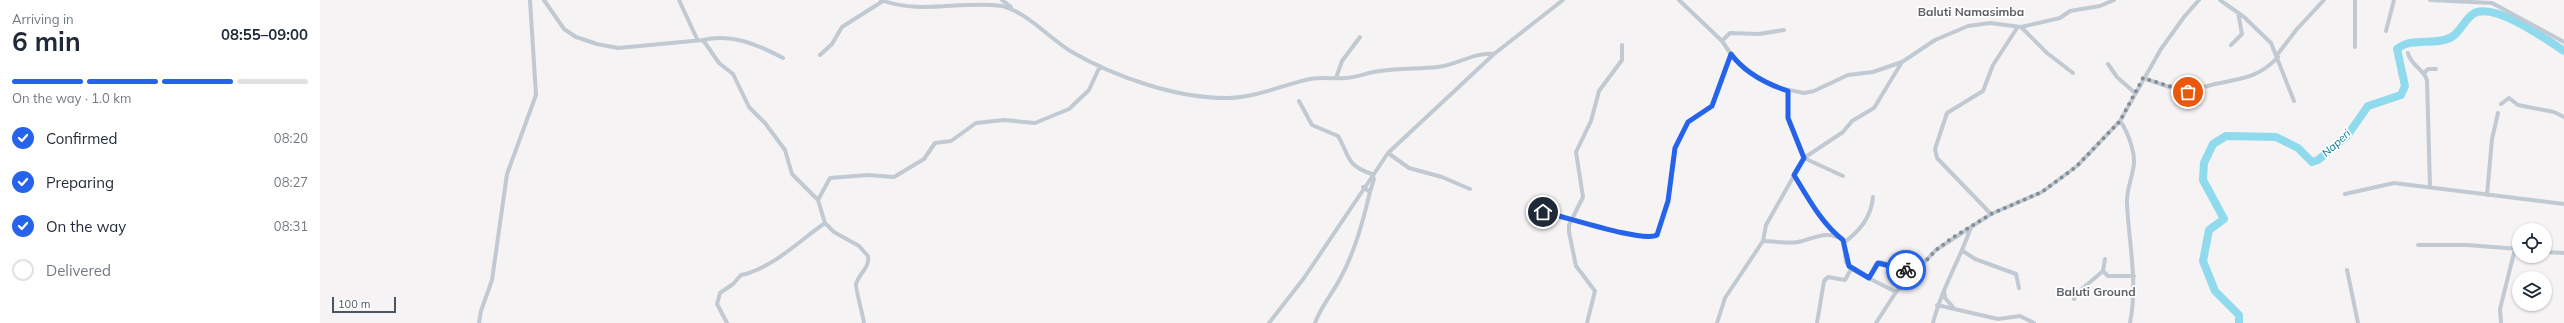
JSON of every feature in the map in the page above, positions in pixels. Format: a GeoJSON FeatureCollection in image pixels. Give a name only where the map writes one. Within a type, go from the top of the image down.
{"type":"FeatureCollection","features":[{"type":"Feature","properties":{"kind":"street"},"geometry":{"type":"LineString","coordinates":[[479,323],[481,311],[492,280],[507,174],[536,95],[530,0]]}},
{"type":"Feature","properties":{"kind":"street"},"geometry":{"type":"LineString","coordinates":[[544,0],[564,29],[576,37],[597,44],[618,48],[697,39],[703,40],[718,37],[730,38],[758,47],[783,58]]}},
{"type":"Feature","properties":{"kind":"street"},"geometry":{"type":"LineString","coordinates":[[679,0],[697,39]]}},
{"type":"Feature","properties":{"kind":"street"},"geometry":{"type":"LineString","coordinates":[[820,55],[832,44],[842,27],[882,0],[903,6],[972,1],[995,4],[1015,11]]}},
{"type":"Feature","properties":{"kind":"street"},"geometry":{"type":"LineString","coordinates":[[1002,0],[1072,52],[1100,66],[1167,90],[1228,98],[1270,92],[1312,79],[1354,77],[1382,70],[1439,67],[1478,54],[1494,54]]}},
{"type":"Feature","properties":{"kind":"street"},"geometry":{"type":"LineString","coordinates":[[1269,323],[1304,278],[1363,187],[1388,153],[1494,54],[1563,0]]}},
{"type":"Feature","properties":{"kind":"street"},"geometry":{"type":"LineString","coordinates":[[1679,0],[1722,41],[1731,54],[1750,72],[1774,87],[1804,93],[1814,91],[1848,74],[1874,72],[1902,62],[1935,40],[1968,26],[1990,23],[2019,27],[2060,18],[2070,11],[2096,7],[2114,0]]}},
{"type":"Feature","properties":{"kind":"street"},"geometry":{"type":"LineString","coordinates":[[1876,323],[1896,292],[1936,250],[1991,214],[2042,192],[2077,166],[2120,121],[2143,78],[2184,17],[2199,0]]}},
{"type":"Feature","properties":{"kind":"street"},"geometry":{"type":"LineString","coordinates":[[2220,0],[2265,36],[2278,56],[2294,101]]}},
{"type":"Feature","properties":{"kind":"street"},"geometry":{"type":"LineString","coordinates":[[2204,87],[2255,76],[2265,70],[2278,56],[2297,29],[2324,0]]}},
{"type":"Feature","properties":{"kind":"street"},"geometry":{"type":"LineString","coordinates":[[2355,0],[2355,47]]}},
{"type":"Feature","properties":{"kind":"street"},"geometry":{"type":"LineString","coordinates":[[2386,31],[2394,0]]}},
{"type":"Feature","properties":{"kind":"street"},"geometry":{"type":"LineString","coordinates":[[2430,0],[2492,3],[2564,42]]}},
{"type":"Feature","properties":{"kind":"street"},"geometry":{"type":"LineString","coordinates":[[2231,44],[2242,34],[2238,13]]}},
{"type":"Feature","properties":{"kind":"street"},"geometry":{"type":"LineString","coordinates":[[2019,27],[2073,73]]}},
{"type":"Feature","properties":{"kind":"street"},"geometry":{"type":"LineString","coordinates":[[1991,214],[1937,158],[1935,150],[1947,113],[1983,91],[1993,65],[2019,27]]}},
{"type":"Feature","properties":{"kind":"street"},"geometry":{"type":"LineString","coordinates":[[1722,41],[1730,33],[1759,34],[1784,30]]}},
{"type":"Feature","properties":{"kind":"street"},"geometry":{"type":"LineString","coordinates":[[1336,78],[1342,61],[1360,37]]}},
{"type":"Feature","properties":{"kind":"street"},"geometry":{"type":"LineString","coordinates":[[703,40],[719,63],[733,74],[749,107],[765,123],[785,150],[792,174],[818,200],[825,223],[834,232],[859,246],[868,256],[866,268],[858,278],[855,288],[862,306],[864,323]]}},
{"type":"Feature","properties":{"kind":"street"},"geometry":{"type":"LineString","coordinates":[[1587,323],[1595,291],[1576,266],[1568,228],[1583,196],[1576,150],[1591,121],[1599,91],[1622,60],[1622,45]]}},
{"type":"Feature","properties":{"kind":"street"},"geometry":{"type":"LineString","coordinates":[[2408,53],[2411,63],[2424,73],[2428,82],[2426,115],[2430,188]]}},
{"type":"Feature","properties":{"kind":"street"},"geometry":{"type":"LineString","coordinates":[[1543,212],[1624,233],[1644,237],[1657,235],[1668,201],[1675,148],[1688,122],[1712,106],[1731,54]]}},
{"type":"Feature","properties":{"kind":"street"},"geometry":{"type":"LineString","coordinates":[[1717,323],[1725,298],[1763,241],[1766,225],[1804,158],[1810,152],[1839,135],[1852,121],[1874,108],[1902,62]]}},
{"type":"Feature","properties":{"kind":"street"},"geometry":{"type":"LineString","coordinates":[[2108,64],[2117,77],[2135,93]]}},
{"type":"Feature","properties":{"kind":"street"},"geometry":{"type":"LineString","coordinates":[[818,200],[830,178],[868,175],[894,178],[924,159],[935,143],[951,141],[976,123],[1004,120],[1034,123],[1069,109],[1089,90],[1100,66]]}},
{"type":"Feature","properties":{"kind":"street"},"geometry":{"type":"LineString","coordinates":[[2424,73],[2428,70],[2436,69]]}},
{"type":"Feature","properties":{"kind":"street"},"geometry":{"type":"LineString","coordinates":[[2143,78],[2184,92],[2192,91],[2196,88]]}},
{"type":"Feature","properties":{"kind":"street"},"geometry":{"type":"LineString","coordinates":[[1788,91],[1788,118],[1804,158],[1843,176]]}},
{"type":"Feature","properties":{"kind":"street"},"geometry":{"type":"LineString","coordinates":[[2501,104],[2509,98],[2518,105],[2554,112],[2564,117]]}},
{"type":"Feature","properties":{"kind":"street"},"geometry":{"type":"LineString","coordinates":[[1299,101],[1309,122],[1338,136],[1342,147],[1354,165],[1372,174],[1374,179],[1365,213],[1348,260],[1315,323]]}},
{"type":"Feature","properties":{"kind":"street"},"geometry":{"type":"LineString","coordinates":[[2487,195],[2492,139],[2498,113]]}},
{"type":"Feature","properties":{"kind":"street"},"geometry":{"type":"LineString","coordinates":[[2120,121],[2125,128],[2134,159],[2128,183],[2126,203],[2134,276],[2130,323]]}},
{"type":"Feature","properties":{"kind":"street"},"geometry":{"type":"LineString","coordinates":[[1388,153],[1409,168],[1442,177],[1470,189]]}},
{"type":"Feature","properties":{"kind":"street"},"geometry":{"type":"LineString","coordinates":[[1794,175],[1814,208],[1837,237],[1844,243],[1846,262],[1851,269],[1896,292]]}},
{"type":"Feature","properties":{"kind":"street"},"geometry":{"type":"LineString","coordinates":[[2345,194],[2391,183],[2564,204]]}},
{"type":"Feature","properties":{"kind":"street"},"geometry":{"type":"LineString","coordinates":[[1363,187],[1370,192]]}},
{"type":"Feature","properties":{"kind":"street"},"geometry":{"type":"LineString","coordinates":[[1844,243],[1863,226],[1873,197]]}},
{"type":"Feature","properties":{"kind":"street"},"geometry":{"type":"LineString","coordinates":[[727,323],[717,304],[720,294],[733,284],[741,275],[748,273],[779,256],[825,223]]}},
{"type":"Feature","properties":{"kind":"street"},"geometry":{"type":"LineString","coordinates":[[1933,323],[1937,304],[1944,287],[1963,251],[1971,227]]}},
{"type":"Feature","properties":{"kind":"street"},"geometry":{"type":"LineString","coordinates":[[1763,241],[1794,242],[1820,236],[1837,237]]}},
{"type":"Feature","properties":{"kind":"street"},"geometry":{"type":"LineString","coordinates":[[2418,245],[2467,245],[2512,249]]}},
{"type":"Feature","properties":{"kind":"street"},"geometry":{"type":"LineString","coordinates":[[1963,251],[1975,259],[2016,274],[2019,288]]}},
{"type":"Feature","properties":{"kind":"street"},"geometry":{"type":"LineString","coordinates":[[2552,252],[2564,253]]}},
{"type":"Feature","properties":{"kind":"street"},"geometry":{"type":"LineString","coordinates":[[2074,299],[2076,294],[2103,272],[2105,259]]}},
{"type":"Feature","properties":{"kind":"street"},"geometry":{"type":"LineString","coordinates":[[1869,278],[1876,264],[1881,262],[1914,274]]}},
{"type":"Feature","properties":{"kind":"street"},"geometry":{"type":"LineString","coordinates":[[2502,323],[2500,309],[2513,263]]}},
{"type":"Feature","properties":{"kind":"street"},"geometry":{"type":"LineString","coordinates":[[1817,323],[1820,296],[1825,278],[1845,280],[1851,269]]}},
{"type":"Feature","properties":{"kind":"street"},"geometry":{"type":"LineString","coordinates":[[2347,270],[2358,323]]}},
{"type":"Feature","properties":{"kind":"street"},"geometry":{"type":"LineString","coordinates":[[2103,272],[2108,276],[2134,276]]}},
{"type":"Feature","properties":{"kind":"street"},"geometry":{"type":"LineString","coordinates":[[1944,287],[1945,298],[1953,307]]}},
{"type":"Feature","properties":{"kind":"street"},"geometry":{"type":"LineString","coordinates":[[1937,304],[1998,319],[2020,316],[2034,323]]}},
{"type":"Feature","properties":{"kind":"waterway","name":"Naperi"},"geometry":{"type":"LineString","coordinates":[[2239,323],[2239,315],[2215,291],[2203,261],[2209,230],[2224,219],[2203,180],[2204,163],[2213,144],[2226,136],[2276,137],[2298,148],[2312,162],[2318,160],[2347,136],[2368,106],[2401,95],[2405,86],[2397,49],[2413,42],[2438,41],[2449,38],[2457,33],[2469,17],[2482,11],[2506,17],[2519,23],[2564,51]]}},
{"type":"Feature","properties":{"kind":"way so far"},"geometry":{"type":"LineString","coordinates":[[1906,270],[1914,274],[1936,250],[1952,238],[1991,214],[2042,192],[2077,166],[2116,127],[2132,101],[2143,78],[2188,92]]}},
{"type":"Feature","properties":{"kind":"district","name":"Baluti Namasimba"},"geometry":{"type":"Point","coordinates":[1971,11]}},
{"type":"Feature","properties":{"kind":"district","name":"Baluti Ground"},"geometry":{"type":"Point","coordinates":[2096,291]}},
{"type":"Feature","properties":{"kind":"route"},"geometry":{"type":"LineString","coordinates":[[1543,212],[1624,233],[1644,237],[1653,237],[1657,235],[1668,201],[1675,148],[1688,122],[1711,108],[1718,93],[1731,54],[1750,72],[1774,87],[1788,91],[1788,118],[1796,145],[1804,158],[1794,175],[1816,211],[1837,237],[1843,240],[1846,262],[1851,269],[1869,278],[1876,264],[1881,262],[1889,264],[1899,270],[1906,270]]}}]}
